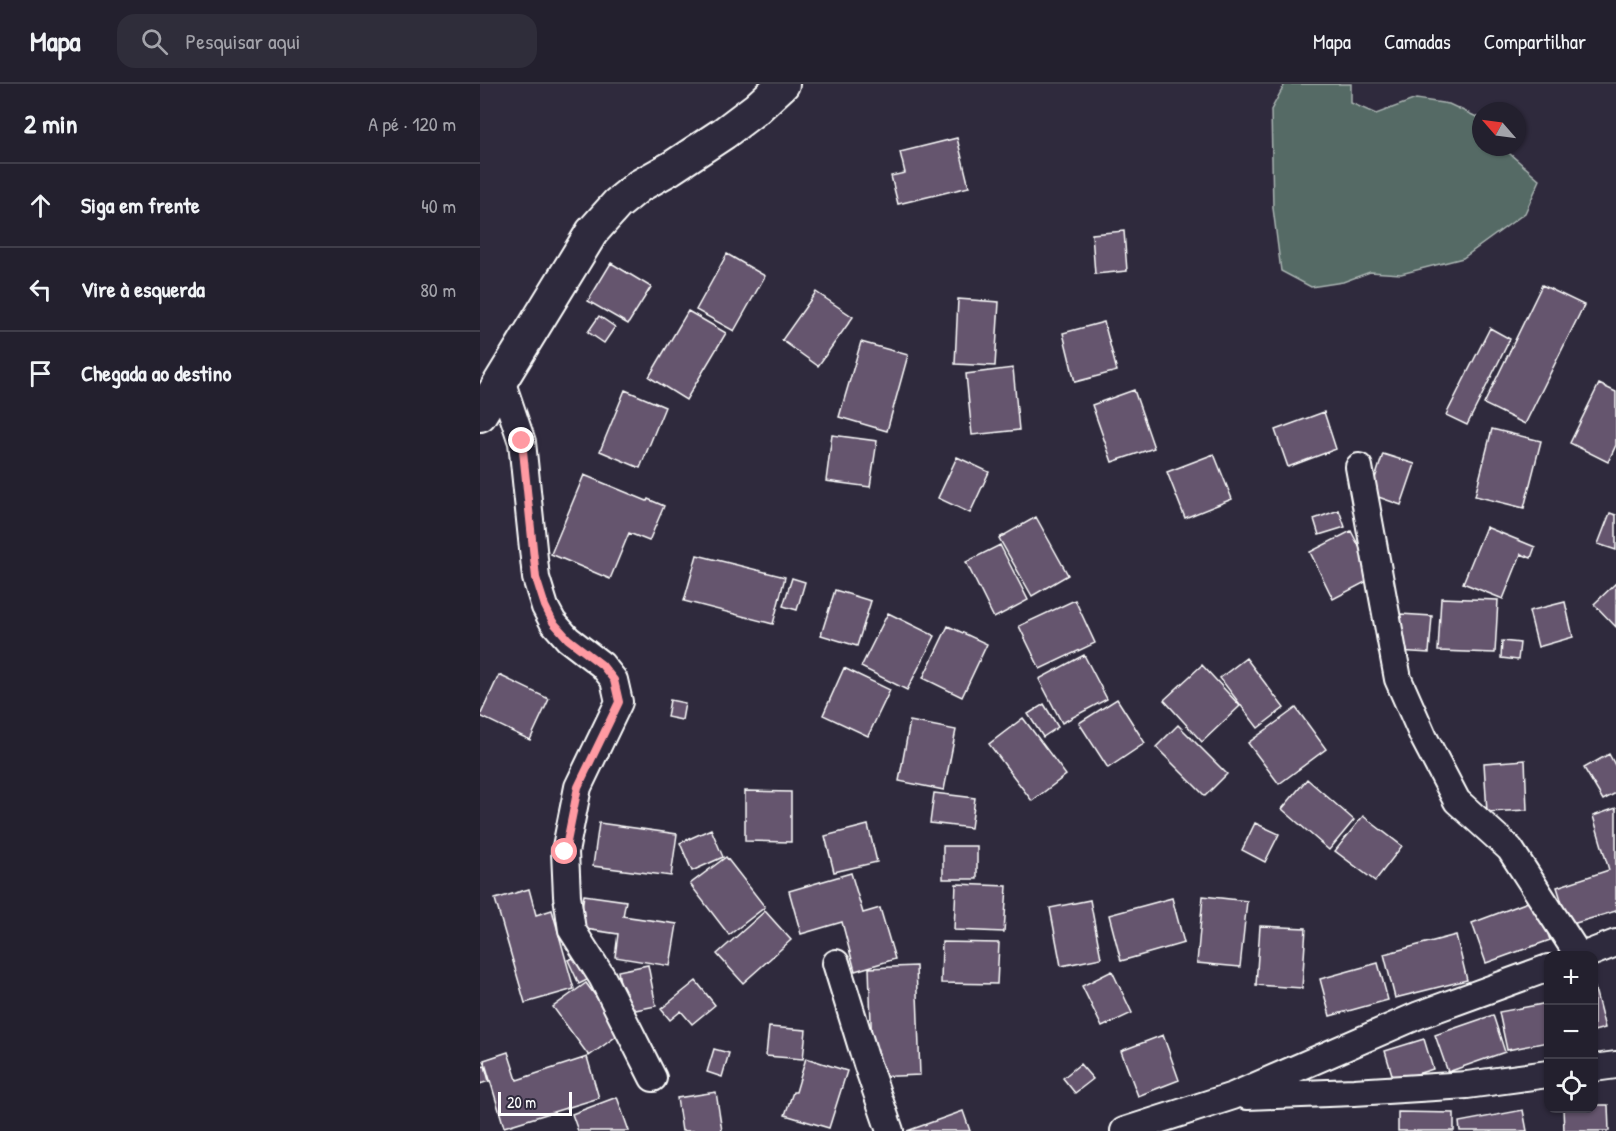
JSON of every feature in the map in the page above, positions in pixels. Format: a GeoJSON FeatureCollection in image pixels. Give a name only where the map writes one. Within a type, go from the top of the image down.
{"type":"FeatureCollection","features":[{"type":"Feature","properties":{"kind":"street"},"geometry":{"type":"LineString","coordinates":[[480,415],[592,232],[617,204],[639,186],[724,133],[757,108],[783,84]]}},
{"type":"Feature","properties":{"kind":"street"},"geometry":{"type":"LineString","coordinates":[[501,380],[522,441],[536,578],[545,606],[553,622],[568,639],[602,665],[614,680],[619,702],[578,787],[565,852],[567,896],[572,930],[602,977],[653,1078]]}},
{"type":"Feature","properties":{"kind":"street"},"geometry":{"type":"LineString","coordinates":[[1359,467],[1398,679],[1424,738],[1457,801],[1510,849],[1577,951]]}},
{"type":"Feature","properties":{"kind":"street"},"geometry":{"type":"LineString","coordinates":[[1594,951],[1616,943]]}},
{"type":"Feature","properties":{"kind":"street"},"geometry":{"type":"LineString","coordinates":[[836,963],[890,1131]]}},
{"type":"Feature","properties":{"kind":"street"},"geometry":{"type":"LineString","coordinates":[[1124,1131],[1233,1096],[1419,1015],[1544,969]]}},
{"type":"Feature","properties":{"kind":"street"},"geometry":{"type":"LineString","coordinates":[[1598,1067],[1616,1065]]}},
{"type":"Feature","properties":{"kind":"street"},"geometry":{"type":"LineString","coordinates":[[1233,1096],[1467,1085],[1544,1075]]}},
{"type":"Feature","properties":{"kind":"green space"},"geometry":{"type":"Polygon","coordinates":[[[1285,84],[1351,84],[1351,103],[1376,114],[1416,99],[1449,104],[1472,115],[1472,156],[1512,156],[1540,180],[1525,213],[1463,258],[1401,274],[1370,272],[1343,282],[1311,287],[1281,271],[1273,208],[1271,110],[1285,84]]]}},
{"type":"Feature","properties":{"kind":"building"},"geometry":{"type":"Polygon","coordinates":[[[957,138],[969,187],[898,204],[891,176],[905,173],[900,152],[957,138]]]}},
{"type":"Feature","properties":{"kind":"building"},"geometry":{"type":"Polygon","coordinates":[[[1124,231],[1127,271],[1095,274],[1092,234],[1124,231]]]}},
{"type":"Feature","properties":{"kind":"building"},"geometry":{"type":"Polygon","coordinates":[[[727,254],[765,276],[734,331],[696,310],[727,254]]]}},
{"type":"Feature","properties":{"kind":"building"},"geometry":{"type":"Polygon","coordinates":[[[611,263],[651,287],[628,324],[588,301],[611,263]]]}},
{"type":"Feature","properties":{"kind":"building"},"geometry":{"type":"Polygon","coordinates":[[[1542,285],[1584,305],[1525,424],[1484,404],[1542,285]]]}},
{"type":"Feature","properties":{"kind":"building"},"geometry":{"type":"Polygon","coordinates":[[[816,292],[853,317],[818,366],[782,340],[816,292]]]}},
{"type":"Feature","properties":{"kind":"building"},"geometry":{"type":"Polygon","coordinates":[[[958,299],[999,302],[995,366],[955,364],[958,299]]]}},
{"type":"Feature","properties":{"kind":"building"},"geometry":{"type":"Polygon","coordinates":[[[688,311],[726,333],[686,400],[649,377],[688,311]]]}},
{"type":"Feature","properties":{"kind":"building"},"geometry":{"type":"Polygon","coordinates":[[[599,316],[615,327],[604,343],[588,332],[599,316]]]}},
{"type":"Feature","properties":{"kind":"building"},"geometry":{"type":"Polygon","coordinates":[[[1104,322],[1117,371],[1075,382],[1063,333],[1104,322]]]}},
{"type":"Feature","properties":{"kind":"building"},"geometry":{"type":"Polygon","coordinates":[[[1490,328],[1510,339],[1467,425],[1446,415],[1490,328]]]}},
{"type":"Feature","properties":{"kind":"building"},"geometry":{"type":"Polygon","coordinates":[[[861,342],[908,355],[887,431],[839,417],[861,342]]]}},
{"type":"Feature","properties":{"kind":"building"},"geometry":{"type":"Polygon","coordinates":[[[1013,368],[1019,430],[972,435],[966,374],[1013,368]]]}},
{"type":"Feature","properties":{"kind":"building"},"geometry":{"type":"Polygon","coordinates":[[[1599,384],[1616,392],[1616,445],[1608,462],[1570,443],[1599,384]]]}},
{"type":"Feature","properties":{"kind":"building"},"geometry":{"type":"Polygon","coordinates":[[[625,390],[665,407],[640,468],[600,451],[625,390]]]}},
{"type":"Feature","properties":{"kind":"building"},"geometry":{"type":"Polygon","coordinates":[[[1134,390],[1154,448],[1112,462],[1092,405],[1134,390]]]}},
{"type":"Feature","properties":{"kind":"building"},"geometry":{"type":"Polygon","coordinates":[[[1324,412],[1336,449],[1288,467],[1275,430],[1324,412]]]}},
{"type":"Feature","properties":{"kind":"building"},"geometry":{"type":"Polygon","coordinates":[[[1492,429],[1541,441],[1524,508],[1475,496],[1492,429]]]}},
{"type":"Feature","properties":{"kind":"building"},"geometry":{"type":"Polygon","coordinates":[[[832,435],[877,441],[870,487],[826,481],[832,435]]]}},
{"type":"Feature","properties":{"kind":"building"},"geometry":{"type":"Polygon","coordinates":[[[1214,454],[1232,499],[1185,518],[1167,472],[1214,454]]]}},
{"type":"Feature","properties":{"kind":"building"},"geometry":{"type":"Polygon","coordinates":[[[1383,454],[1415,464],[1401,505],[1370,494],[1383,454]]]}},
{"type":"Feature","properties":{"kind":"building"},"geometry":{"type":"Polygon","coordinates":[[[957,457],[989,472],[970,513],[938,498],[957,457]]]}},
{"type":"Feature","properties":{"kind":"building"},"geometry":{"type":"Polygon","coordinates":[[[584,475],[664,506],[649,541],[629,533],[610,579],[551,554],[584,475]]]}},
{"type":"Feature","properties":{"kind":"building"},"geometry":{"type":"Polygon","coordinates":[[[1339,510],[1345,527],[1319,535],[1314,519],[1339,510]]]}},
{"type":"Feature","properties":{"kind":"building"},"geometry":{"type":"Polygon","coordinates":[[[1610,513],[1616,515],[1616,550],[1598,544],[1610,513]]]}},
{"type":"Feature","properties":{"kind":"building"},"geometry":{"type":"Polygon","coordinates":[[[1036,517],[1068,575],[1032,596],[999,538],[1036,517]]]}},
{"type":"Feature","properties":{"kind":"building"},"geometry":{"type":"Polygon","coordinates":[[[1486,527],[1535,547],[1531,558],[1521,554],[1503,599],[1463,583],[1486,527]]]}},
{"type":"Feature","properties":{"kind":"building"},"geometry":{"type":"Polygon","coordinates":[[[1351,531],[1375,577],[1333,599],[1310,552],[1351,531]]]}},
{"type":"Feature","properties":{"kind":"building"},"geometry":{"type":"Polygon","coordinates":[[[1000,545],[1028,600],[994,618],[966,562],[1000,545]]]}},
{"type":"Feature","properties":{"kind":"building"},"geometry":{"type":"Polygon","coordinates":[[[697,555],[785,577],[773,624],[684,601],[697,555]]]}},
{"type":"Feature","properties":{"kind":"building"},"geometry":{"type":"Polygon","coordinates":[[[792,578],[805,582],[797,610],[783,606],[792,578]]]}},
{"type":"Feature","properties":{"kind":"building"},"geometry":{"type":"Polygon","coordinates":[[[1616,583],[1616,627],[1594,604],[1616,583]]]}},
{"type":"Feature","properties":{"kind":"building"},"geometry":{"type":"Polygon","coordinates":[[[835,590],[871,601],[857,646],[821,635],[835,590]]]}},
{"type":"Feature","properties":{"kind":"building"},"geometry":{"type":"Polygon","coordinates":[[[1441,598],[1498,600],[1495,653],[1438,651],[1441,598]]]}},
{"type":"Feature","properties":{"kind":"building"},"geometry":{"type":"Polygon","coordinates":[[[1075,600],[1095,643],[1040,669],[1019,626],[1075,600]]]}},
{"type":"Feature","properties":{"kind":"building"},"geometry":{"type":"Polygon","coordinates":[[[1565,602],[1573,637],[1538,647],[1529,611],[1565,602]]]}},
{"type":"Feature","properties":{"kind":"building"},"geometry":{"type":"Polygon","coordinates":[[[888,613],[935,636],[907,690],[861,667],[888,613]]]}},
{"type":"Feature","properties":{"kind":"building"},"geometry":{"type":"Polygon","coordinates":[[[1400,614],[1432,616],[1429,653],[1398,651],[1400,614]]]}},
{"type":"Feature","properties":{"kind":"building"},"geometry":{"type":"Polygon","coordinates":[[[948,626],[987,644],[962,697],[923,678],[948,626]]]}},
{"type":"Feature","properties":{"kind":"building"},"geometry":{"type":"Polygon","coordinates":[[[1502,641],[1520,643],[1518,660],[1501,658],[1502,641]]]}},
{"type":"Feature","properties":{"kind":"building"},"geometry":{"type":"Polygon","coordinates":[[[1084,655],[1107,699],[1062,723],[1039,679],[1084,655]]]}},
{"type":"Feature","properties":{"kind":"building"},"geometry":{"type":"Polygon","coordinates":[[[1246,658],[1284,708],[1258,728],[1220,678],[1246,658]]]}},
{"type":"Feature","properties":{"kind":"building"},"geometry":{"type":"Polygon","coordinates":[[[1202,665],[1240,706],[1202,742],[1164,700],[1202,665]]]}},
{"type":"Feature","properties":{"kind":"building"},"geometry":{"type":"Polygon","coordinates":[[[844,668],[890,690],[868,736],[823,715],[844,668]]]}},
{"type":"Feature","properties":{"kind":"building"},"geometry":{"type":"Polygon","coordinates":[[[499,675],[549,699],[530,740],[480,716],[499,675]]]}},
{"type":"Feature","properties":{"kind":"building"},"geometry":{"type":"Polygon","coordinates":[[[1117,699],[1145,743],[1108,768],[1079,723],[1117,699]]]}},
{"type":"Feature","properties":{"kind":"building"},"geometry":{"type":"Polygon","coordinates":[[[670,700],[685,703],[682,720],[667,717],[670,700]]]}},
{"type":"Feature","properties":{"kind":"building"},"geometry":{"type":"Polygon","coordinates":[[[1044,704],[1058,727],[1043,737],[1028,714],[1044,704]]]}},
{"type":"Feature","properties":{"kind":"building"},"geometry":{"type":"Polygon","coordinates":[[[1296,708],[1326,749],[1279,784],[1248,743],[1296,708]]]}},
{"type":"Feature","properties":{"kind":"building"},"geometry":{"type":"Polygon","coordinates":[[[1023,718],[1066,775],[1032,801],[989,744],[1023,718]]]}},
{"type":"Feature","properties":{"kind":"building"},"geometry":{"type":"Polygon","coordinates":[[[910,721],[956,730],[944,790],[899,781],[910,721]]]}},
{"type":"Feature","properties":{"kind":"building"},"geometry":{"type":"Polygon","coordinates":[[[1178,725],[1227,774],[1205,796],[1156,747],[1178,725]]]}},
{"type":"Feature","properties":{"kind":"building"},"geometry":{"type":"Polygon","coordinates":[[[1609,754],[1616,767],[1616,793],[1603,800],[1584,768],[1609,754]]]}},
{"type":"Feature","properties":{"kind":"building"},"geometry":{"type":"Polygon","coordinates":[[[1525,760],[1527,810],[1487,812],[1484,763],[1525,760]]]}},
{"type":"Feature","properties":{"kind":"building"},"geometry":{"type":"Polygon","coordinates":[[[1307,779],[1354,820],[1329,850],[1282,809],[1307,779]]]}},
{"type":"Feature","properties":{"kind":"building"},"geometry":{"type":"Polygon","coordinates":[[[745,791],[791,792],[791,842],[745,841],[745,791]]]}},
{"type":"Feature","properties":{"kind":"building"},"geometry":{"type":"Polygon","coordinates":[[[934,793],[975,798],[971,828],[930,823],[934,793]]]}},
{"type":"Feature","properties":{"kind":"building"},"geometry":{"type":"Polygon","coordinates":[[[1616,808],[1616,911],[1569,925],[1557,887],[1609,870],[1593,816],[1616,808]]]}},
{"type":"Feature","properties":{"kind":"building"},"geometry":{"type":"Polygon","coordinates":[[[1363,816],[1402,846],[1375,881],[1335,851],[1363,816]]]}},
{"type":"Feature","properties":{"kind":"building"},"geometry":{"type":"Polygon","coordinates":[[[599,823],[677,834],[671,876],[593,866],[599,823]]]}},
{"type":"Feature","properties":{"kind":"building"},"geometry":{"type":"Polygon","coordinates":[[[1255,823],[1279,834],[1265,862],[1242,850],[1255,823]]]}},
{"type":"Feature","properties":{"kind":"building"},"geometry":{"type":"Polygon","coordinates":[[[868,825],[877,862],[834,872],[825,836],[868,825]]]}},
{"type":"Feature","properties":{"kind":"building"},"geometry":{"type":"Polygon","coordinates":[[[711,829],[723,857],[692,871],[680,843],[711,829]]]}},
{"type":"Feature","properties":{"kind":"building"},"geometry":{"type":"Polygon","coordinates":[[[943,846],[977,846],[977,879],[943,879],[943,846]]]}},
{"type":"Feature","properties":{"kind":"building"},"geometry":{"type":"Polygon","coordinates":[[[726,857],[765,907],[729,935],[690,884],[726,857]]]}},
{"type":"Feature","properties":{"kind":"building"},"geometry":{"type":"Polygon","coordinates":[[[851,873],[863,913],[880,908],[895,959],[855,971],[842,922],[801,934],[789,891],[851,873]]]}},
{"type":"Feature","properties":{"kind":"building"},"geometry":{"type":"Polygon","coordinates":[[[956,884],[1007,886],[1004,932],[954,930],[956,884]]]}},
{"type":"Feature","properties":{"kind":"building"},"geometry":{"type":"Polygon","coordinates":[[[529,889],[536,915],[552,910],[574,989],[525,1003],[495,899],[529,889]]]}},
{"type":"Feature","properties":{"kind":"building"},"geometry":{"type":"Polygon","coordinates":[[[584,895],[626,901],[623,916],[677,924],[670,966],[615,957],[618,934],[579,928],[584,895]]]}},
{"type":"Feature","properties":{"kind":"building"},"geometry":{"type":"Polygon","coordinates":[[[1203,896],[1247,901],[1240,967],[1197,963],[1203,896]]]}},
{"type":"Feature","properties":{"kind":"building"},"geometry":{"type":"Polygon","coordinates":[[[1172,898],[1184,943],[1121,961],[1109,915],[1172,898]]]}},
{"type":"Feature","properties":{"kind":"building"},"geometry":{"type":"Polygon","coordinates":[[[1536,899],[1550,940],[1486,963],[1472,923],[1536,899]]]}},
{"type":"Feature","properties":{"kind":"building"},"geometry":{"type":"Polygon","coordinates":[[[1090,900],[1101,958],[1061,966],[1050,908],[1090,900]]]}},
{"type":"Feature","properties":{"kind":"building"},"geometry":{"type":"Polygon","coordinates":[[[765,911],[791,940],[743,983],[717,954],[765,911]]]}},
{"type":"Feature","properties":{"kind":"building"},"geometry":{"type":"Polygon","coordinates":[[[1260,926],[1306,928],[1302,988],[1256,985],[1260,926]]]}},
{"type":"Feature","properties":{"kind":"building"},"geometry":{"type":"Polygon","coordinates":[[[1456,935],[1467,980],[1395,998],[1384,954],[1456,935]]]}},
{"type":"Feature","properties":{"kind":"building"},"geometry":{"type":"Polygon","coordinates":[[[942,942],[999,943],[997,984],[941,983],[942,942]]]}},
{"type":"Feature","properties":{"kind":"building"},"geometry":{"type":"Polygon","coordinates":[[[579,956],[589,979],[579,984],[568,960],[579,956]]]}},
{"type":"Feature","properties":{"kind":"building"},"geometry":{"type":"Polygon","coordinates":[[[1378,963],[1388,1000],[1330,1016],[1320,979],[1378,963]]]}},
{"type":"Feature","properties":{"kind":"building"},"geometry":{"type":"Polygon","coordinates":[[[648,965],[656,1006],[625,1012],[618,971],[648,965]]]}},
{"type":"Feature","properties":{"kind":"building"},"geometry":{"type":"Polygon","coordinates":[[[916,966],[920,1075],[873,1077],[869,968],[916,966]]]}},
{"type":"Feature","properties":{"kind":"building"},"geometry":{"type":"Polygon","coordinates":[[[1112,971],[1132,1013],[1102,1027],[1082,986],[1112,971]]]}},
{"type":"Feature","properties":{"kind":"building"},"geometry":{"type":"Polygon","coordinates":[[[696,981],[715,1005],[692,1024],[681,1011],[670,1020],[661,1009],[696,981]]]}},
{"type":"Feature","properties":{"kind":"building"},"geometry":{"type":"Polygon","coordinates":[[[586,983],[622,1032],[589,1056],[553,1007],[586,983]]]}},
{"type":"Feature","properties":{"kind":"building"},"geometry":{"type":"Polygon","coordinates":[[[1598,1001],[1605,1028],[1598,1030],[1598,1001]]]}},
{"type":"Feature","properties":{"kind":"building"},"geometry":{"type":"Polygon","coordinates":[[[1544,1004],[1544,1043],[1507,1050],[1499,1012],[1544,1004]]]}},
{"type":"Feature","properties":{"kind":"building"},"geometry":{"type":"Polygon","coordinates":[[[1493,1015],[1505,1052],[1448,1072],[1435,1035],[1493,1015]]]}},
{"type":"Feature","properties":{"kind":"building"},"geometry":{"type":"Polygon","coordinates":[[[769,1027],[806,1030],[803,1059],[766,1056],[769,1027]]]}},
{"type":"Feature","properties":{"kind":"building"},"geometry":{"type":"Polygon","coordinates":[[[1163,1035],[1179,1080],[1138,1096],[1121,1051],[1163,1035]]]}},
{"type":"Feature","properties":{"kind":"building"},"geometry":{"type":"Polygon","coordinates":[[[1424,1039],[1433,1069],[1394,1081],[1385,1051],[1424,1039]]]}},
{"type":"Feature","properties":{"kind":"building"},"geometry":{"type":"Polygon","coordinates":[[[714,1049],[729,1053],[722,1077],[707,1072],[714,1049]]]}},
{"type":"Feature","properties":{"kind":"building"},"geometry":{"type":"Polygon","coordinates":[[[508,1052],[517,1080],[587,1057],[599,1098],[504,1127],[484,1060],[508,1052]]]}},
{"type":"Feature","properties":{"kind":"building"},"geometry":{"type":"Polygon","coordinates":[[[806,1058],[847,1071],[829,1128],[785,1115],[793,1092],[796,1092],[806,1058]]]}},
{"type":"Feature","properties":{"kind":"building"},"geometry":{"type":"Polygon","coordinates":[[[1080,1064],[1093,1079],[1075,1093],[1063,1078],[1080,1064]]]}},
{"type":"Feature","properties":{"kind":"building"},"geometry":{"type":"Polygon","coordinates":[[[485,1066],[489,1081],[480,1084],[480,1067],[485,1066]]]}},
{"type":"Feature","properties":{"kind":"building"},"geometry":{"type":"Polygon","coordinates":[[[716,1092],[722,1131],[682,1131],[677,1098],[716,1092]]]}},
{"type":"Feature","properties":{"kind":"building"},"geometry":{"type":"Polygon","coordinates":[[[617,1097],[629,1131],[578,1131],[572,1114],[617,1097]]]}},
{"type":"Feature","properties":{"kind":"building"},"geometry":{"type":"Polygon","coordinates":[[[1598,1105],[1608,1105],[1609,1131],[1564,1131],[1563,1113],[1598,1113],[1598,1105]]]}},
{"type":"Feature","properties":{"kind":"building"},"geometry":{"type":"Polygon","coordinates":[[[1523,1110],[1527,1131],[1460,1131],[1459,1122],[1523,1110]]]}},
{"type":"Feature","properties":{"kind":"building"},"geometry":{"type":"Polygon","coordinates":[[[963,1111],[970,1131],[907,1131],[963,1111]]]}},
{"type":"Feature","properties":{"kind":"building"},"geometry":{"type":"Polygon","coordinates":[[[1398,1112],[1454,1113],[1454,1131],[1398,1131],[1398,1112]]]}},
{"type":"Feature","properties":{"kind":"route"},"geometry":{"type":"LineString","coordinates":[[522,441],[536,578],[545,606],[553,622],[568,639],[602,665],[614,680],[619,702],[578,787],[565,852]]}}]}
